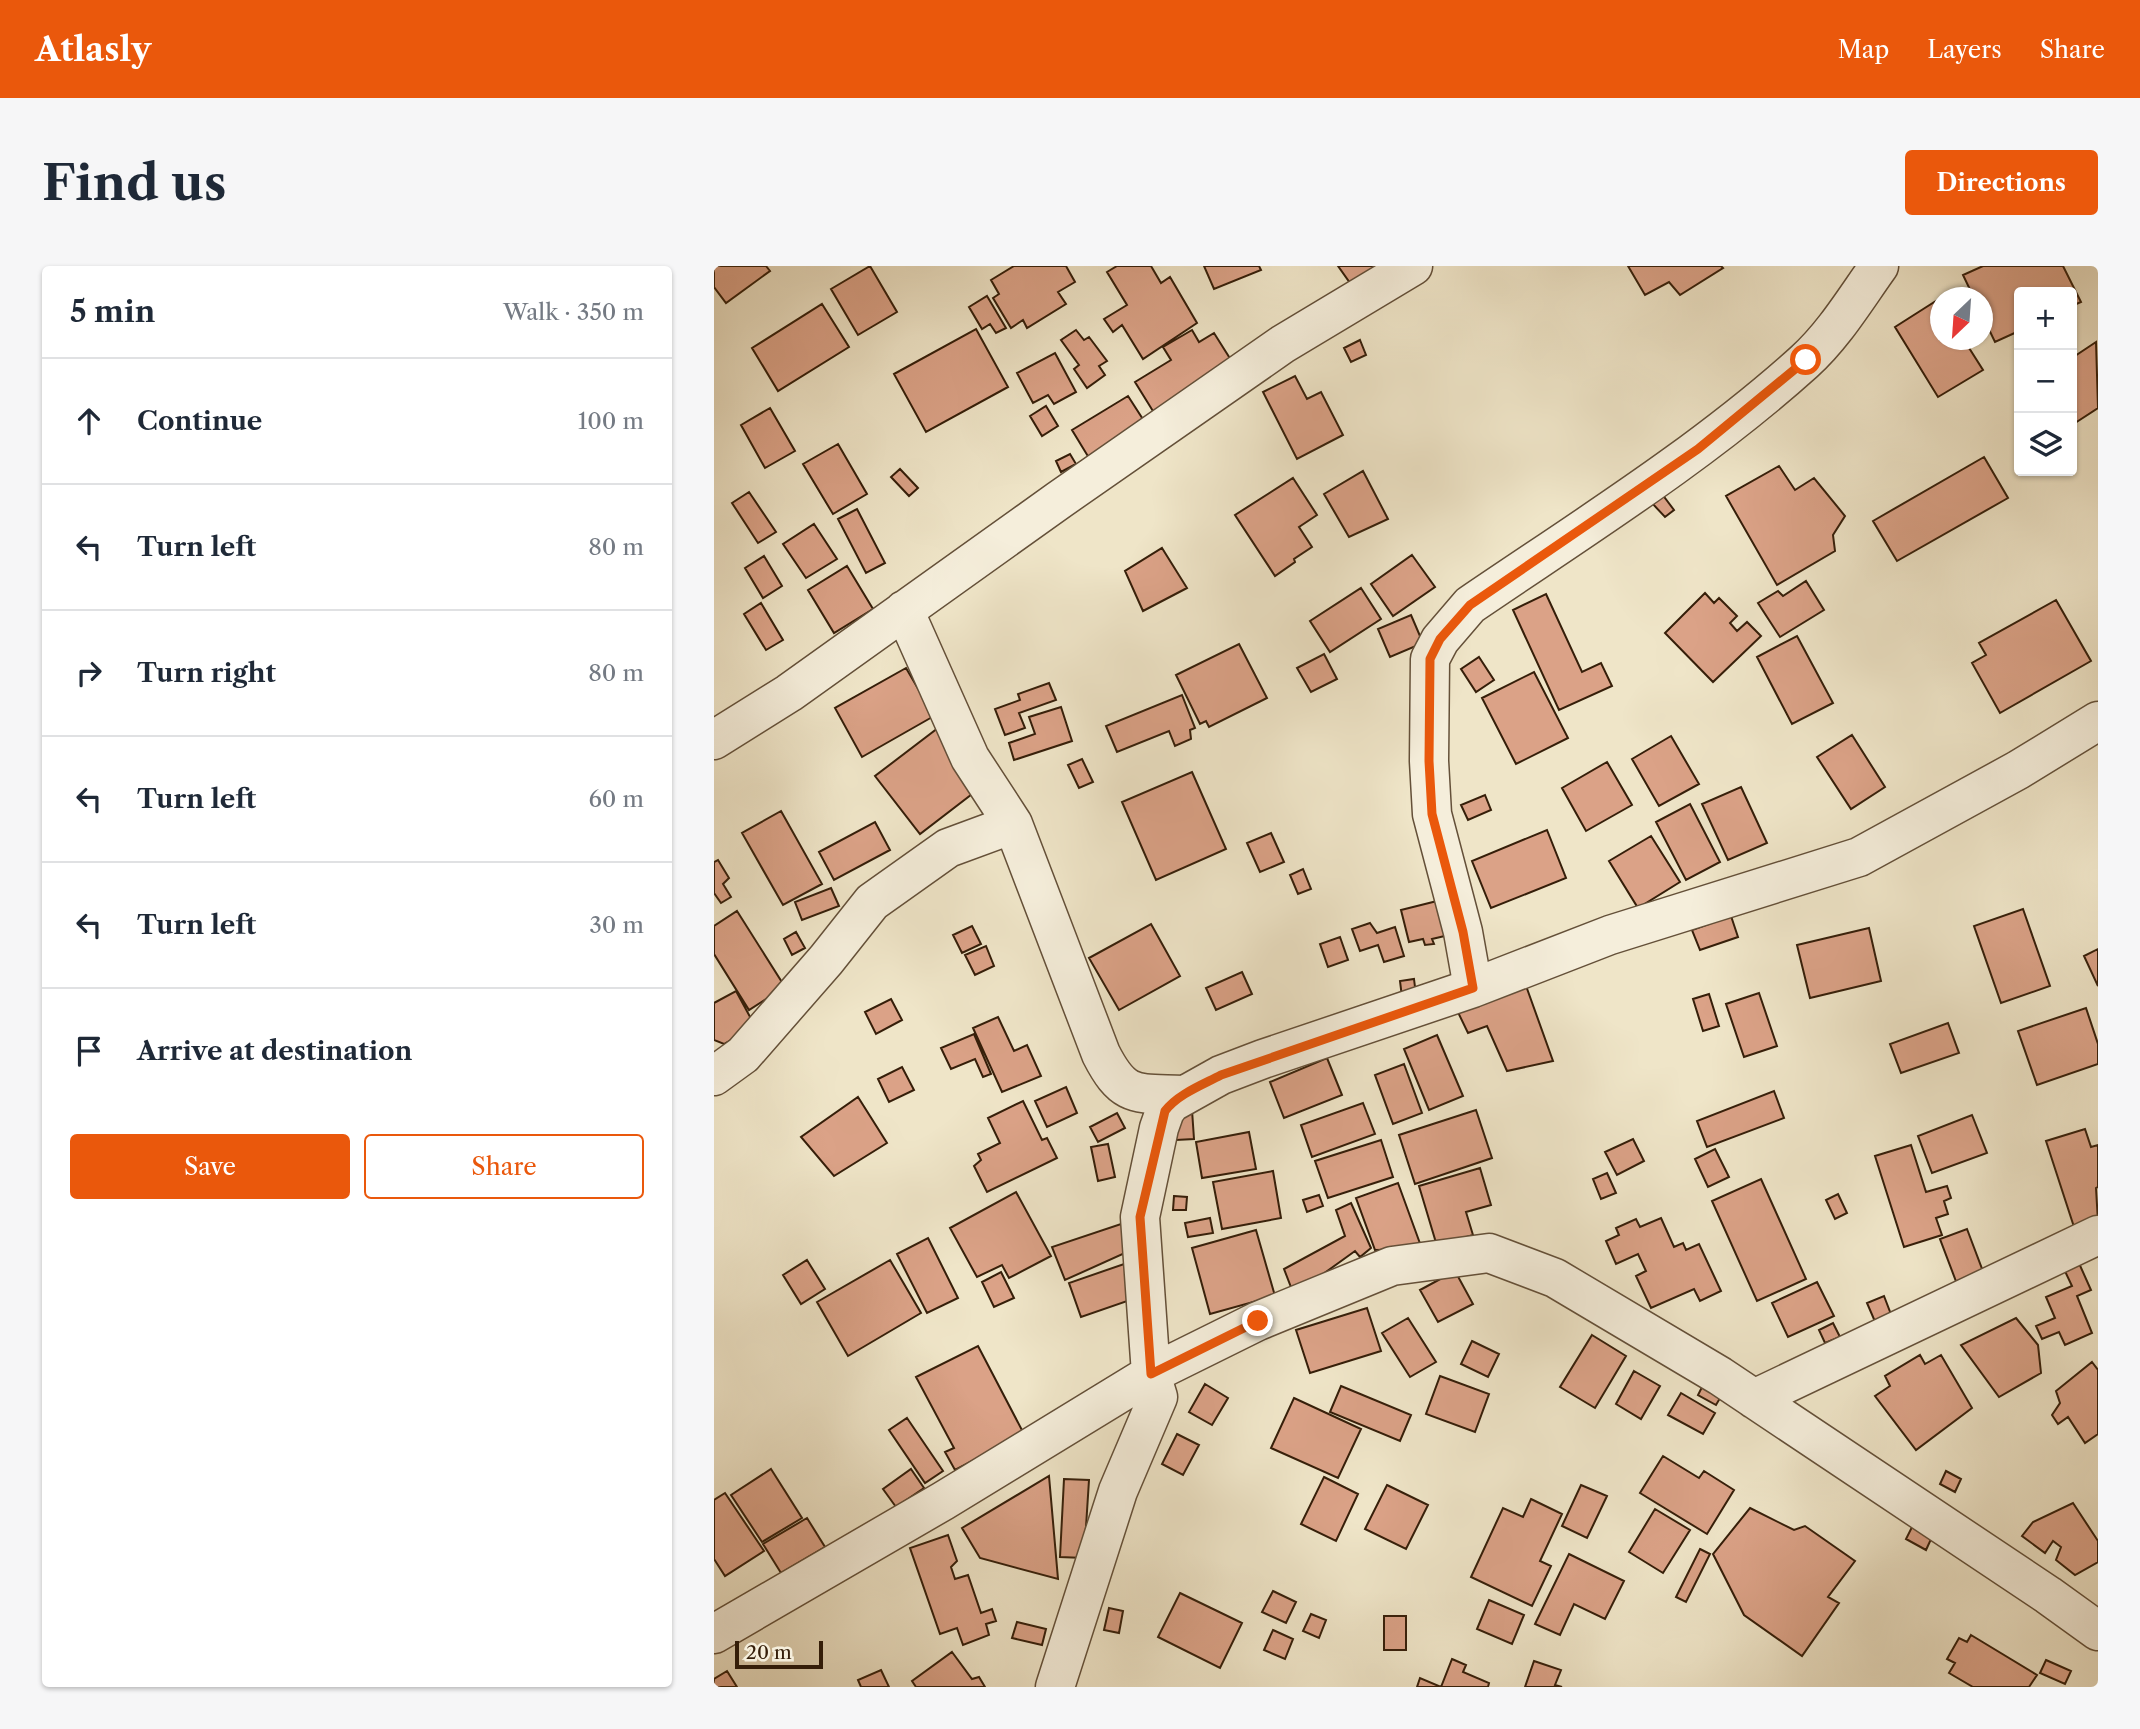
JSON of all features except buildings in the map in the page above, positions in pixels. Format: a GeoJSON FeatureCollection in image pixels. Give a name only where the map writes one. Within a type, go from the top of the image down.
{"type":"FeatureCollection","features":[{"type":"Feature","properties":{"kind":"street"},"geometry":{"type":"LineString","coordinates":[[714,740],[789,693],[1283,344],[1413,266]]}},
{"type":"Feature","properties":{"kind":"street"},"geometry":{"type":"LineString","coordinates":[[1473,988],[1463,932],[1432,814],[1429,761],[1430,659],[1440,639],[1470,605],[1698,449],[1806,360],[1830,333],[1880,266]]}},
{"type":"Feature","properties":{"kind":"street"},"geometry":{"type":"LineString","coordinates":[[904,610],[970,758],[1013,824],[1101,1054],[1113,1077],[1126,1090],[1183,1095]]}},
{"type":"Feature","properties":{"kind":"street"},"geometry":{"type":"LineString","coordinates":[[1055,1687],[1118,1491],[1158,1397],[1151,1374],[1140,1217],[1165,1111],[1171,1103],[1221,1075],[1264,1059],[1473,988],[1610,936],[1859,857],[2018,770],[2098,721]]}},
{"type":"Feature","properties":{"kind":"street"},"geometry":{"type":"LineString","coordinates":[[714,1076],[743,1055],[826,960],[872,902],[948,848],[1013,824]]}},
{"type":"Feature","properties":{"kind":"street"},"geometry":{"type":"LineString","coordinates":[[1754,1399],[2098,1235]]}},
{"type":"Feature","properties":{"kind":"street"},"geometry":{"type":"LineString","coordinates":[[714,1634],[943,1501],[1151,1374],[1258,1321],[1392,1266],[1489,1253],[1555,1278],[1720,1376],[2048,1595],[2098,1632]]}},
{"type":"Feature","properties":{"kind":"route"},"geometry":{"type":"LineString","coordinates":[[1258,1321],[1151,1374],[1140,1217],[1165,1111],[1183,1095],[1221,1075],[1473,988],[1463,932],[1432,814],[1429,761],[1430,659],[1440,639],[1470,605],[1698,449],[1806,360]]}}]}
